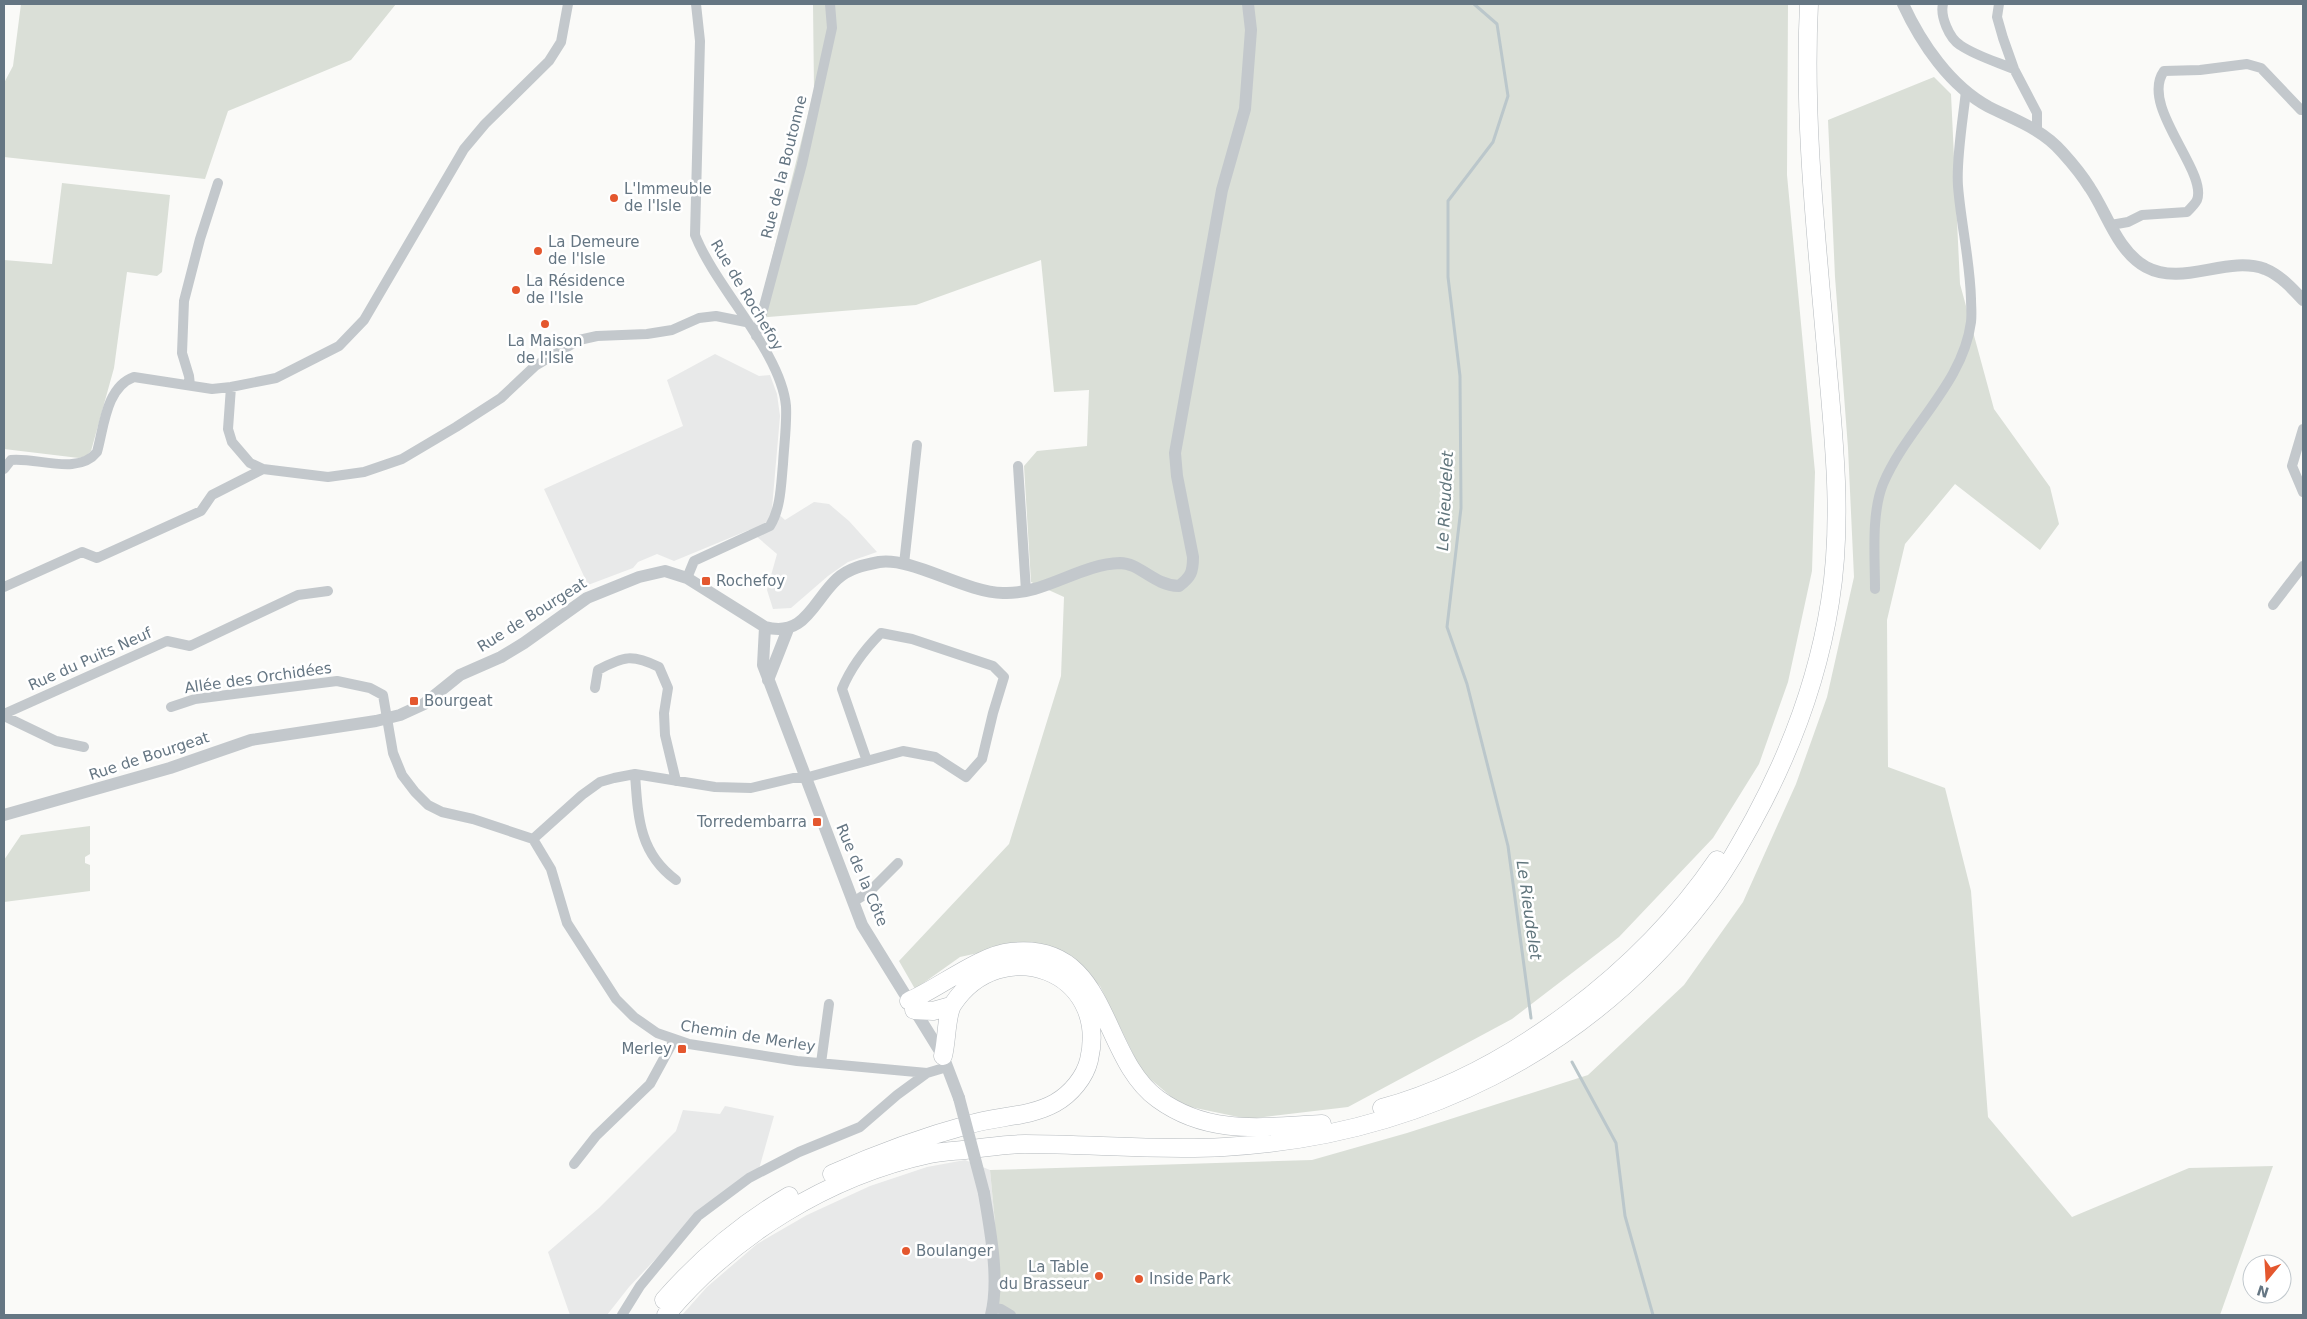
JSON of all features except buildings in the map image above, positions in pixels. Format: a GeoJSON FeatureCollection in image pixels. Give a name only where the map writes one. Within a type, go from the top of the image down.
{"type":"FeatureCollection","features":[{"type":"Feature","properties":{"kind":"highway"},"geometry":{"type":"LineString","coordinates":[[655,1315],[699,1269],[765,1217],[822,1185],[857,1170],[898,1156],[976,1141],[1021,1137],[1221,1138],[1322,1124],[1393,1105],[1473,1072],[1556,1022],[1625,967],[1657,936],[1708,872],[1737,831],[1762,787],[1781,745],[1796,704],[1815,627],[1824,573],[1827,523],[1824,450],[1805,243],[1798,139],[1797,73],[1800,4]]}},
{"type":"Feature","properties":{"kind":"highway"},"geometry":{"type":"LineString","coordinates":[[666,1315],[720,1259],[758,1230],[801,1203],[846,1180],[932,1154],[1019,1144],[1223,1147],[1315,1136],[1369,1124],[1420,1108],[1478,1085],[1560,1038],[1620,988],[1680,928],[1707,896],[1739,846],[1776,777],[1808,698],[1823,641],[1830,602],[1835,564],[1838,484],[1809,146],[1810,4]]}},
{"type":"Feature","properties":{"kind":"highway"},"geometry":{"type":"LineString","coordinates":[[912,1005],[931,991],[994,956],[1019,951],[1043,954],[1062,961],[1084,979],[1097,999],[1123,1054],[1141,1082],[1156,1098],[1200,1121],[1223,1126],[1251,1128],[1322,1124]]}},
{"type":"Feature","properties":{"kind":"highway"},"geometry":{"type":"LineString","coordinates":[[655,1315],[672,1291],[703,1258],[755,1217],[816,1182],[878,1154],[913,1141],[972,1123],[1040,1110],[1055,1103],[1078,1084],[1090,1060],[1091,1028],[1083,1002],[1072,985],[1054,973],[1035,968],[1003,967],[983,976],[965,988],[951,1006],[945,1061]]}},
{"type":"Feature","properties":{"kind":"highway"},"geometry":{"type":"LineString","coordinates":[[912,1005],[933,1011],[951,1006]]}},
{"type":"Feature","properties":{"kind":"highway"},"geometry":{"type":"LineString","coordinates":[[677,1315],[713,1274],[720,1259]]}},
{"type":"Feature","properties":{"kind":"street"},"geometry":{"type":"LineString","coordinates":[[4,469],[11,460],[23,459],[80,464],[91,459],[96,452],[117,388],[127,380],[141,377],[212,389],[230,388],[276,378],[339,346],[364,320],[464,149],[485,124],[549,61],[561,42],[568,4]]}},
{"type":"Feature","properties":{"kind":"street","name":"Rue de Rochefoy"},"geometry":{"type":"LineString","coordinates":[[687,578],[694,561],[770,526],[776,517],[781,487],[786,406],[777,375],[756,336],[704,257],[695,235],[700,41],[696,4]]}},
{"type":"Feature","properties":{"kind":"street","name":"Rue de la Boutonne"},"geometry":{"type":"LineString","coordinates":[[756,336],[802,164],[832,28],[830,4]]}},
{"type":"Feature","properties":{"kind":"street"},"geometry":{"type":"LineString","coordinates":[[768,680],[788,629],[801,622],[838,578],[856,567],[882,562],[904,564],[987,592],[1004,593],[1026,591],[1101,566],[1122,563],[1136,568],[1158,583],[1179,586],[1189,579],[1193,570],[1193,557],[1177,476],[1176,453],[1222,190],[1245,109],[1251,30],[1248,4]]}},
{"type":"Feature","properties":{"kind":"street"},"geometry":{"type":"LineString","coordinates":[[1903,4],[1920,36],[1939,62],[1966,92],[1988,106],[2037,129],[2061,151],[2090,188],[2128,252],[2146,267],[2172,274],[2239,265],[2265,269],[2288,284],[2303,300]]}},
{"type":"Feature","properties":{"kind":"street"},"geometry":{"type":"LineString","coordinates":[[1943,4],[1946,28],[1958,45],[2014,69]]}},
{"type":"Feature","properties":{"kind":"street"},"geometry":{"type":"LineString","coordinates":[[1999,4],[1997,17],[2014,69],[2037,114],[2037,129]]}},
{"type":"Feature","properties":{"kind":"street"},"geometry":{"type":"LineString","coordinates":[[2111,225],[2128,222],[2142,215],[2187,212],[2197,200],[2198,187],[2166,119],[2160,99],[2159,78],[2164,71],[2200,70],[2247,64],[2260,68],[2303,110]]}},
{"type":"Feature","properties":{"kind":"street"},"geometry":{"type":"LineString","coordinates":[[1875,589],[1875,523],[1883,485],[1901,450],[1935,404],[1962,355],[1972,321],[1970,274],[1961,222],[1958,183],[1966,92]]}},
{"type":"Feature","properties":{"kind":"street"},"geometry":{"type":"LineString","coordinates":[[190,385],[182,354],[184,300],[200,239],[218,183]]}},
{"type":"Feature","properties":{"kind":"street"},"geometry":{"type":"LineString","coordinates":[[230,388],[228,429],[232,442],[250,463],[263,469],[328,477],[364,472],[402,459],[501,398],[535,366],[579,340],[597,336],[647,334],[672,330],[698,318],[716,316],[746,322]]}},
{"type":"Feature","properties":{"kind":"street"},"geometry":{"type":"LineString","coordinates":[[2303,429],[2292,466],[2303,492]]}},
{"type":"Feature","properties":{"kind":"street"},"geometry":{"type":"LineString","coordinates":[[904,564],[917,445]]}},
{"type":"Feature","properties":{"kind":"street"},"geometry":{"type":"LineString","coordinates":[[1018,466],[1026,591]]}},
{"type":"Feature","properties":{"kind":"street"},"geometry":{"type":"LineString","coordinates":[[4,587],[82,552],[97,558],[183,520],[201,511],[212,494],[263,469]]}},
{"type":"Feature","properties":{"kind":"street"},"geometry":{"type":"LineString","coordinates":[[2273,605],[2303,566]]}},
{"type":"Feature","properties":{"kind":"street","name":"Rue de Bourgeat"},"geometry":{"type":"LineString","coordinates":[[4,815],[170,768],[251,740],[387,719],[414,710],[460,675],[508,652],[586,598],[606,588],[639,577],[665,571],[687,578],[765,627],[776,630],[788,629]]}},
{"type":"Feature","properties":{"kind":"street","name":"Rue du Puits Neuf"},"geometry":{"type":"LineString","coordinates":[[4,715],[166,641],[190,646],[298,595],[328,591]]}},
{"type":"Feature","properties":{"kind":"street","name":"Rue de la Côte"},"geometry":{"type":"LineString","coordinates":[[765,627],[762,665],[862,925],[945,1061],[959,1098],[984,1193],[992,1242],[992,1311]]}},
{"type":"Feature","properties":{"kind":"street"},"geometry":{"type":"LineString","coordinates":[[387,719],[394,753],[402,775],[428,805],[442,812],[473,819],[533,839],[600,782],[635,774],[715,787],[751,788],[793,778],[805,778],[903,750],[935,757],[966,777],[982,759],[1004,677],[993,666],[912,639],[881,633],[864,650],[848,674],[842,689],[867,760]]}},
{"type":"Feature","properties":{"kind":"street"},"geometry":{"type":"LineString","coordinates":[[595,688],[598,670],[618,659],[640,658],[659,667],[668,688],[664,713],[665,735],[676,780]]}},
{"type":"Feature","properties":{"kind":"street","name":"Allée des Orchidées"},"geometry":{"type":"LineString","coordinates":[[171,707],[195,699],[337,681],[370,688],[383,695],[387,719]]}},
{"type":"Feature","properties":{"kind":"street"},"geometry":{"type":"LineString","coordinates":[[4,715],[56,742],[84,747]]}},
{"type":"Feature","properties":{"kind":"street"},"geometry":{"type":"LineString","coordinates":[[635,774],[638,817],[652,856],[662,869],[676,880]]}},
{"type":"Feature","properties":{"kind":"street","name":"Chemin de Merley"},"geometry":{"type":"LineString","coordinates":[[533,839],[551,869],[567,923],[616,999],[634,1017],[657,1033],[689,1044],[821,1063],[926,1073],[945,1061]]}},
{"type":"Feature","properties":{"kind":"street"},"geometry":{"type":"LineString","coordinates":[[853,902],[869,892],[898,863]]}},
{"type":"Feature","properties":{"kind":"street"},"geometry":{"type":"LineString","coordinates":[[821,1063],[829,1004]]}},
{"type":"Feature","properties":{"kind":"street"},"geometry":{"type":"LineString","coordinates":[[574,1164],[596,1136],[650,1084],[674,1040]]}},
{"type":"Feature","properties":{"kind":"street"},"geometry":{"type":"LineString","coordinates":[[622,1315],[640,1286],[698,1216],[749,1178],[799,1152],[860,1127],[926,1073]]}},
{"type":"Feature","properties":{"kind":"street"},"geometry":{"type":"LineString","coordinates":[[992,1311],[1001,1309],[1011,1315]]}},
{"type":"Feature","properties":{"kind":"shaded area"},"geometry":{"type":"Polygon","coordinates":[[[21,4],[396,4],[351,60],[228,111],[205,179],[4,157],[4,83],[13,66],[21,4]]]}},
{"type":"Feature","properties":{"kind":"shaded area"},"geometry":{"type":"Polygon","coordinates":[[[813,4],[1788,4],[1787,175],[1815,472],[1812,571],[1788,682],[1759,764],[1713,838],[1619,937],[1512,1019],[1348,1107],[1248,1119],[1181,1105],[1142,1072],[1100,986],[1063,954],[1019,944],[960,957],[915,989],[899,961],[1009,844],[1061,676],[1064,597],[1031,582],[1024,466],[1037,451],[1087,446],[1089,390],[1054,392],[1041,260],[916,305],[757,318],[814,90],[813,4]]]}},
{"type":"Feature","properties":{"kind":"shaded area"},"geometry":{"type":"Polygon","coordinates":[[[1934,77],[1951,94],[1960,284],[1994,409],[2050,487],[2059,524],[2040,550],[1955,484],[1905,544],[1887,620],[1888,767],[1945,788],[1971,891],[1988,1117],[2072,1217],[2189,1168],[2273,1166],[2220,1315],[989,1315],[995,1223],[990,1170],[1312,1160],[1407,1133],[1588,1075],[1684,985],[1743,902],[1796,784],[1827,697],[1854,577],[1848,448],[1835,277],[1828,120],[1934,77]]]}},
{"type":"Feature","properties":{"kind":"shaded area"},"geometry":{"type":"Polygon","coordinates":[[[62,183],[170,195],[162,272],[157,276],[127,272],[114,368],[91,451],[86,456],[79,458],[4,449],[4,260],[52,264],[62,183]]]}},
{"type":"Feature","properties":{"kind":"shaded area"},"geometry":{"type":"Polygon","coordinates":[[[715,354],[759,376],[770,375],[777,394],[780,416],[772,508],[785,520],[814,502],[829,504],[849,521],[877,552],[848,562],[828,576],[791,608],[773,609],[767,590],[777,554],[749,530],[674,561],[657,554],[638,562],[633,568],[588,585],[544,489],[683,426],[667,380],[715,354]]]}},
{"type":"Feature","properties":{"kind":"shaded area"},"geometry":{"type":"Polygon","coordinates":[[[90,826],[90,854],[85,857],[85,863],[90,865],[90,891],[4,902],[4,860],[21,835],[90,826]]]}},
{"type":"Feature","properties":{"kind":"shaded area"},"geometry":{"type":"Polygon","coordinates":[[[725,1106],[774,1116],[759,1169],[688,1225],[629,1287],[607,1315],[570,1315],[548,1252],[599,1208],[676,1131],[683,1110],[720,1114],[725,1106]]]}},
{"type":"Feature","properties":{"kind":"shaded area"},"geometry":{"type":"Polygon","coordinates":[[[965,1160],[990,1170],[995,1223],[989,1315],[682,1315],[707,1287],[757,1244],[807,1215],[870,1186],[927,1167],[965,1160]]]}},
{"type":"Feature","properties":{"kind":"waterway","name":"Le Rieudelet"},"geometry":{"type":"LineString","coordinates":[[1474,4],[1497,24],[1508,96],[1493,142],[1448,201],[1448,277],[1460,376],[1461,508],[1447,627],[1467,684],[1508,846],[1531,1018]]}},
{"type":"Feature","properties":{"kind":"waterway","name":"Le Rieudelet"},"geometry":{"type":"LineString","coordinates":[[1572,1062],[1616,1143],[1625,1216],[1653,1315]]}},
{"type":"Feature","properties":{"kind":"place","name":"L'Immeuble de l'Isle"},"geometry":{"type":"Point","coordinates":[614,198]}},
{"type":"Feature","properties":{"kind":"place","name":"La Demeure de l'Isle"},"geometry":{"type":"Point","coordinates":[538,251]}},
{"type":"Feature","properties":{"kind":"place","name":"La Résidence de l'Isle"},"geometry":{"type":"Point","coordinates":[516,290]}},
{"type":"Feature","properties":{"kind":"place","name":"La Maison de l'Isle"},"geometry":{"type":"Point","coordinates":[545,324]}},
{"type":"Feature","properties":{"kind":"place","name":"Rochefoy"},"geometry":{"type":"Point","coordinates":[706,581]}},
{"type":"Feature","properties":{"kind":"place","name":"Bourgeat"},"geometry":{"type":"Point","coordinates":[414,701]}},
{"type":"Feature","properties":{"kind":"place","name":"Torredembarra"},"geometry":{"type":"Point","coordinates":[817,822]}},
{"type":"Feature","properties":{"kind":"place","name":"Merley"},"geometry":{"type":"Point","coordinates":[682,1049]}},
{"type":"Feature","properties":{"kind":"place","name":"Boulanger"},"geometry":{"type":"Point","coordinates":[906,1251]}},
{"type":"Feature","properties":{"kind":"place","name":"La Table du Brasseur"},"geometry":{"type":"Point","coordinates":[1099,1276]}},
{"type":"Feature","properties":{"kind":"place","name":"Inside Park"},"geometry":{"type":"Point","coordinates":[1139,1279]}}]}
